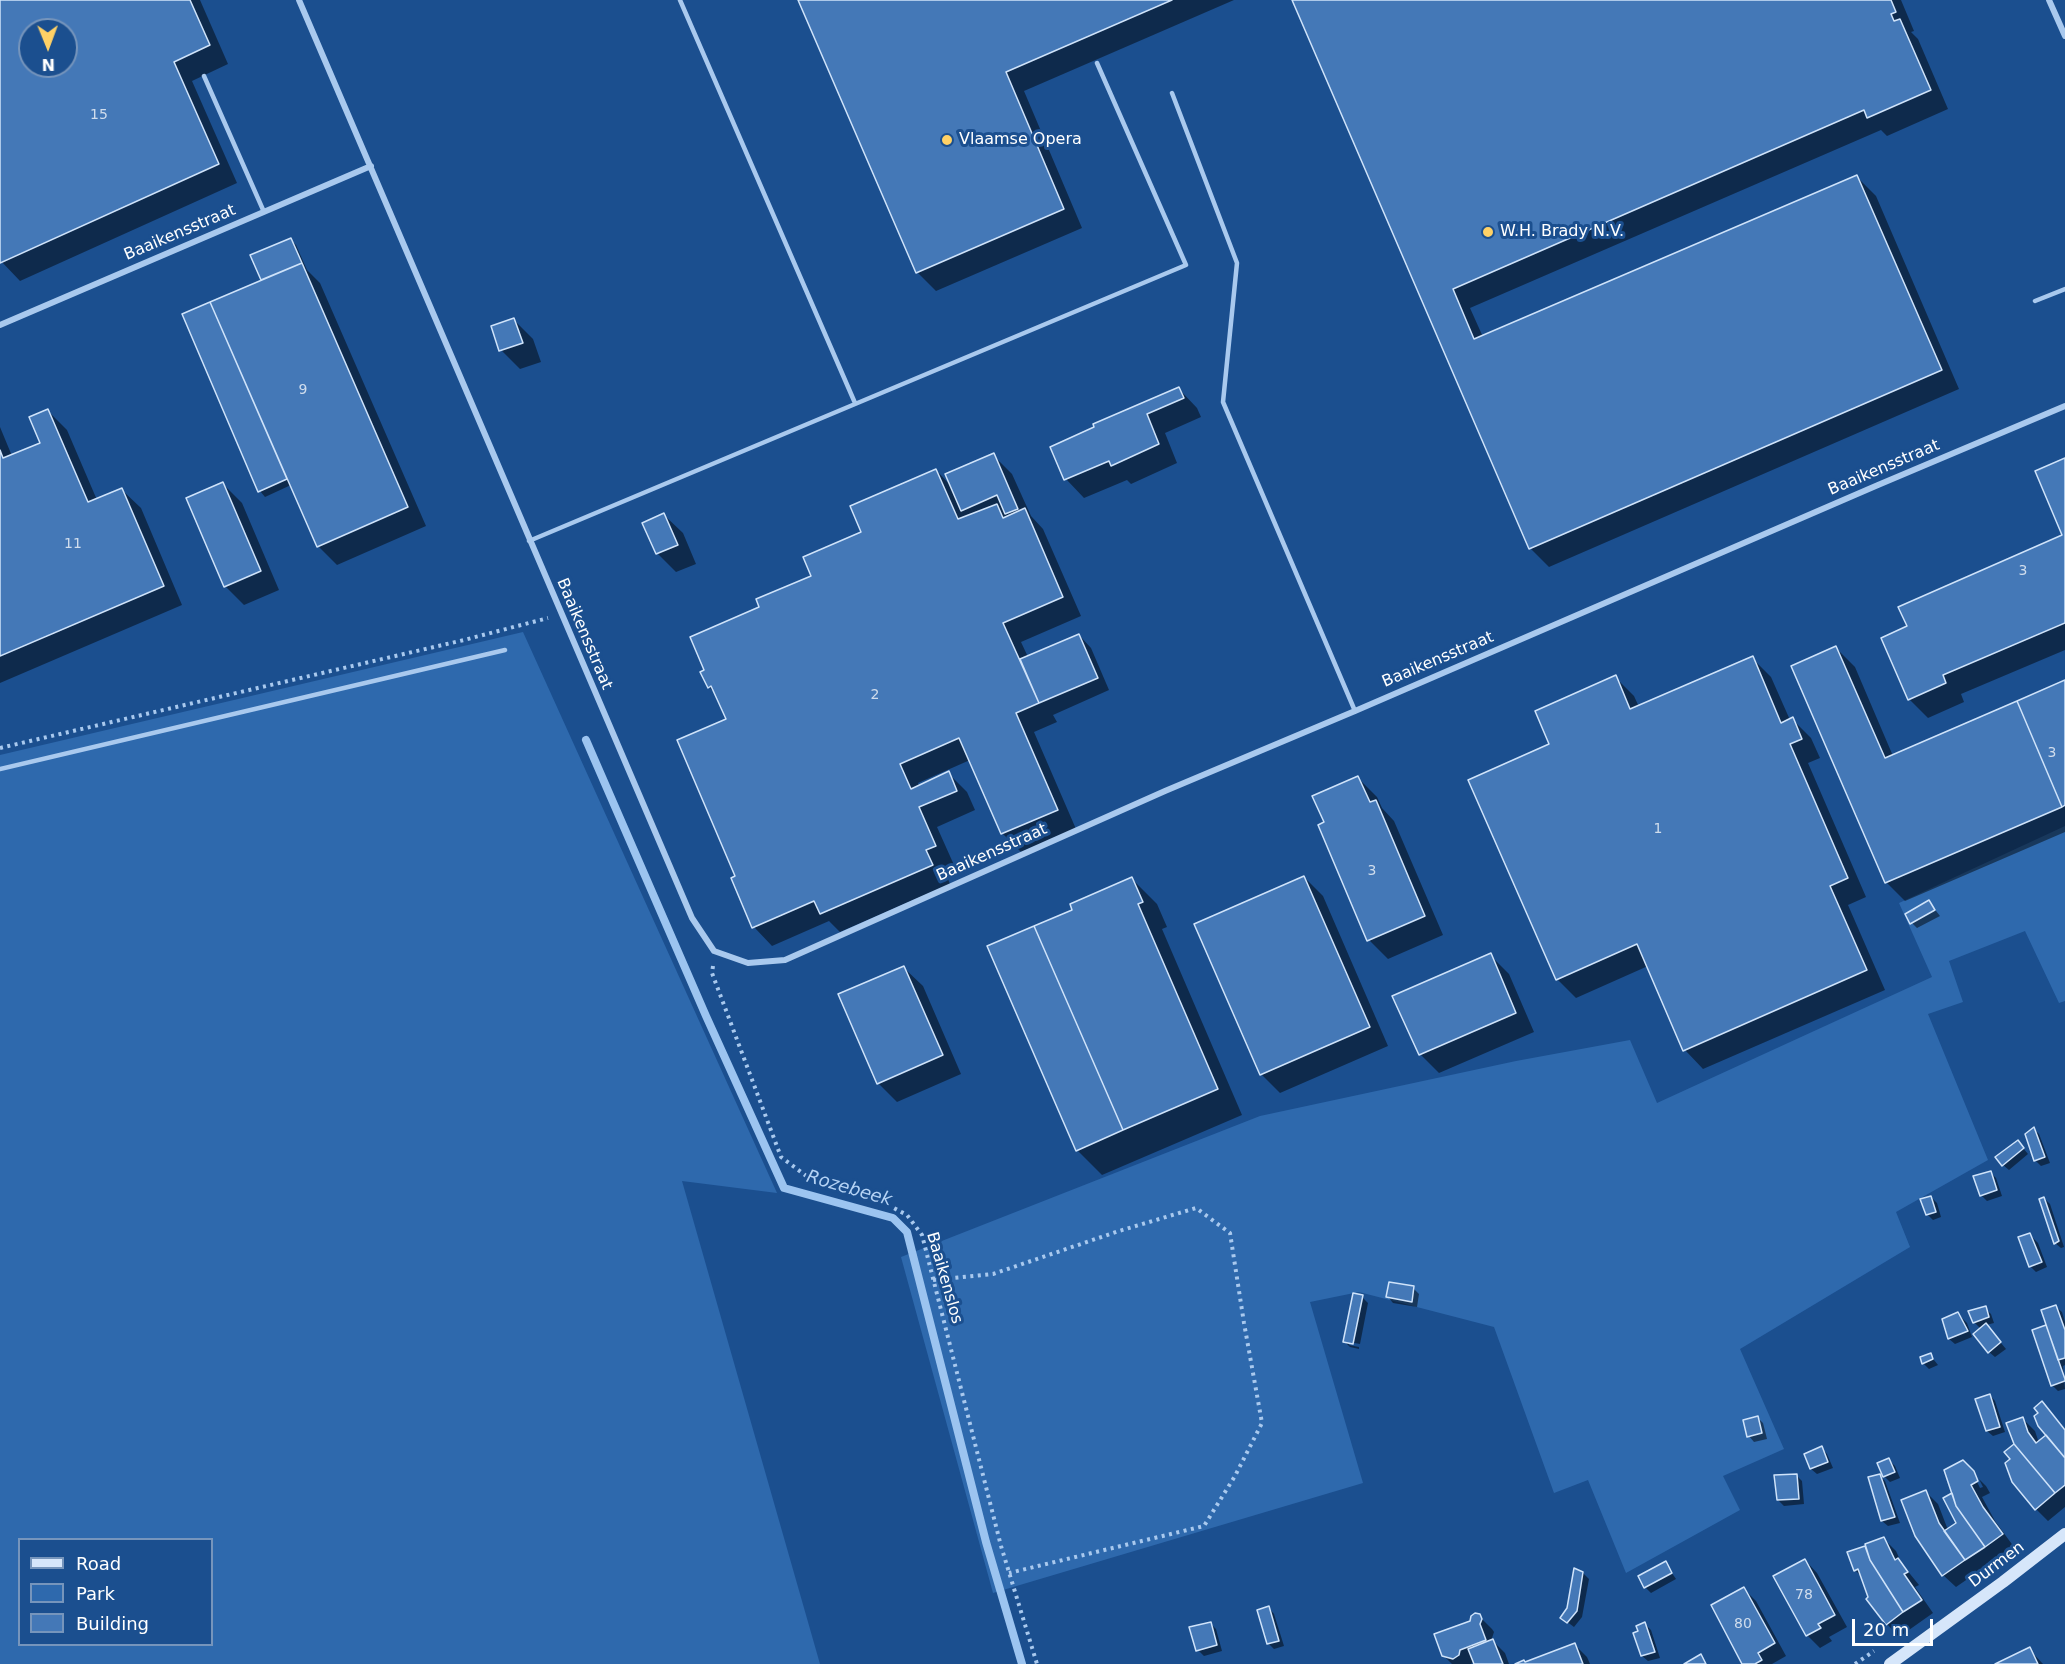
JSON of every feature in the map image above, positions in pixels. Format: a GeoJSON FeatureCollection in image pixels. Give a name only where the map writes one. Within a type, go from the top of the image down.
{"type":"FeatureCollection","features":[{"type":"Feature","properties":{"kind":"street","name":"Baaikensstraat"},"geometry":{"type":"LineString","coordinates":[[299,0],[692,918],[714,951],[748,963],[785,960],[1165,791],[2065,406]]}},
{"type":"Feature","properties":{"kind":"street"},"geometry":{"type":"LineString","coordinates":[[2049,0],[2065,36]]}},
{"type":"Feature","properties":{"kind":"street","name":"Baaikensstraat"},"geometry":{"type":"LineString","coordinates":[[0,325],[371,166]]}},
{"type":"Feature","properties":{"kind":"street","name":"Durmen"},"geometry":{"type":"LineString","coordinates":[[1890,1664],[2065,1534]]}},
{"type":"Feature","properties":{"kind":"lane"},"geometry":{"type":"LineString","coordinates":[[680,0],[855,403]]}},
{"type":"Feature","properties":{"kind":"lane"},"geometry":{"type":"LineString","coordinates":[[529,541],[1186,266],[1096,63]]}},
{"type":"Feature","properties":{"kind":"lane"},"geometry":{"type":"LineString","coordinates":[[204,76],[264,212]]}},
{"type":"Feature","properties":{"kind":"lane"},"geometry":{"type":"LineString","coordinates":[[1172,93],[1237,263],[1224,402],[1355,711]]}},
{"type":"Feature","properties":{"kind":"lane"},"geometry":{"type":"LineString","coordinates":[[2036,301],[2065,290]]}},
{"type":"Feature","properties":{"kind":"lane"},"geometry":{"type":"LineString","coordinates":[[0,769],[506,650]]}},
{"type":"Feature","properties":{"kind":"path"},"geometry":{"type":"LineString","coordinates":[[0,748],[464,640],[561,614]]}},
{"type":"Feature","properties":{"kind":"path","name":"Baaikenslos"},"geometry":{"type":"LineString","coordinates":[[714,951],[712,973],[781,1157],[818,1184],[875,1198],[907,1215],[922,1235],[1009,1573],[1037,1664]]}},
{"type":"Feature","properties":{"kind":"path"},"geometry":{"type":"LineString","coordinates":[[933,1280],[993,1274],[1119,1231],[1196,1208],[1230,1233],[1262,1423],[1235,1476],[1204,1526],[1009,1573]]}},
{"type":"Feature","properties":{"kind":"green space"},"geometry":{"type":"Polygon","coordinates":[[[523,632],[777,1193],[682,1181],[820,1664],[0,1664],[0,755],[523,632]]]}},
{"type":"Feature","properties":{"kind":"green space"},"geometry":{"type":"Polygon","coordinates":[[[2065,826],[2065,1001],[2059,1003],[2025,931],[1949,961],[1963,1002],[1928,1014],[1988,1160],[1896,1212],[1910,1247],[1740,1349],[1784,1449],[1723,1476],[1740,1510],[1626,1573],[1588,1480],[1554,1493],[1494,1327],[1359,1292],[1310,1302],[1363,1483],[993,1593],[901,1257],[1260,1116],[1516,1061],[1630,1040],[1657,1103],[1932,977],[1899,903],[2065,826]]]}},
{"type":"Feature","properties":{"kind":"building"},"geometry":{"type":"Polygon","coordinates":[[[0,0],[190,0],[210,45],[174,62],[219,164],[0,263],[0,0]]]}},
{"type":"Feature","properties":{"kind":"building","name":"Vlaamse Opera"},"geometry":{"type":"Polygon","coordinates":[[[798,0],[1172,0],[1006,72],[1064,209],[916,273],[798,0]]]}},
{"type":"Feature","properties":{"kind":"building","name":"W.H. Brady N.V."},"geometry":{"type":"Polygon","coordinates":[[[1292,0],[1891,0],[1896,12],[1891,14],[1894,21],[1900,19],[1931,90],[1867,118],[1864,110],[1453,289],[1474,339],[1857,175],[1942,370],[1529,549],[1292,0]]]}},
{"type":"Feature","properties":{"kind":"building"},"geometry":{"type":"Polygon","coordinates":[[[291,238],[302,263],[261,280],[250,255],[291,238]]]}},
{"type":"Feature","properties":{"kind":"building"},"geometry":{"type":"Polygon","coordinates":[[[302,263],[408,507],[317,547],[210,302],[302,263]]]}},
{"type":"Feature","properties":{"kind":"building"},"geometry":{"type":"Polygon","coordinates":[[[210,302],[287,479],[258,492],[182,314],[210,302]]]}},
{"type":"Feature","properties":{"kind":"building"},"geometry":{"type":"Polygon","coordinates":[[[514,318],[523,343],[499,351],[491,326],[514,318]]]}},
{"type":"Feature","properties":{"kind":"building"},"geometry":{"type":"Polygon","coordinates":[[[1179,387],[1184,398],[1147,414],[1159,444],[1111,466],[1109,461],[1064,480],[1050,447],[1094,427],[1093,424],[1179,387]]]}},
{"type":"Feature","properties":{"kind":"building"},"geometry":{"type":"Polygon","coordinates":[[[48,409],[88,502],[122,488],[164,586],[0,656],[0,450],[3,458],[40,443],[29,417],[48,409]]]}},
{"type":"Feature","properties":{"kind":"building"},"geometry":{"type":"Polygon","coordinates":[[[994,453],[1018,509],[1005,514],[997,495],[961,511],[945,474],[994,453]]]}},
{"type":"Feature","properties":{"kind":"building"},"geometry":{"type":"Polygon","coordinates":[[[2065,458],[2065,623],[1943,675],[1946,683],[1908,700],[1881,638],[1907,626],[1898,607],[2062,535],[2035,471],[2065,458]]]}},
{"type":"Feature","properties":{"kind":"building"},"geometry":{"type":"Polygon","coordinates":[[[936,469],[958,519],[997,504],[1003,518],[1025,508],[1063,597],[1003,623],[1039,703],[1016,713],[1058,810],[1001,834],[959,738],[900,764],[911,789],[949,771],[957,791],[919,807],[936,846],[926,850],[933,865],[820,914],[814,901],[752,928],[731,878],[735,876],[677,740],[726,719],[711,686],[708,688],[700,672],[704,670],[690,637],[759,607],[756,599],[811,576],[803,557],[861,532],[850,506],[936,469]]]}},
{"type":"Feature","properties":{"kind":"building"},"geometry":{"type":"Polygon","coordinates":[[[223,482],[261,571],[224,587],[186,498],[223,482]]]}},
{"type":"Feature","properties":{"kind":"building"},"geometry":{"type":"Polygon","coordinates":[[[664,513],[678,545],[656,554],[642,523],[664,513]]]}},
{"type":"Feature","properties":{"kind":"building"},"geometry":{"type":"Polygon","coordinates":[[[1079,634],[1098,678],[1039,703],[1020,659],[1079,634]]]}},
{"type":"Feature","properties":{"kind":"building"},"geometry":{"type":"Polygon","coordinates":[[[1836,646],[1885,758],[2017,701],[2062,807],[1885,883],[1791,666],[1836,646]]]}},
{"type":"Feature","properties":{"kind":"building"},"geometry":{"type":"Polygon","coordinates":[[[1753,656],[1781,723],[1793,717],[1802,739],[1790,744],[1848,878],[1830,886],[1867,970],[1683,1051],[1637,944],[1556,980],[1468,780],[1549,744],[1535,711],[1616,675],[1630,709],[1753,656]]]}},
{"type":"Feature","properties":{"kind":"building"},"geometry":{"type":"Polygon","coordinates":[[[2065,680],[2065,805],[2062,807],[2017,701],[2065,680]]]}},
{"type":"Feature","properties":{"kind":"building"},"geometry":{"type":"Polygon","coordinates":[[[1358,776],[1370,802],[1376,800],[1425,916],[1367,941],[1318,825],[1324,822],[1312,796],[1358,776]]]}},
{"type":"Feature","properties":{"kind":"building"},"geometry":{"type":"Polygon","coordinates":[[[1304,876],[1370,1027],[1260,1075],[1194,924],[1304,876]]]}},
{"type":"Feature","properties":{"kind":"building"},"geometry":{"type":"Polygon","coordinates":[[[1132,877],[1143,902],[1138,904],[1218,1089],[1123,1130],[1034,926],[1072,910],[1070,904],[1132,877]]]}},
{"type":"Feature","properties":{"kind":"building"},"geometry":{"type":"Polygon","coordinates":[[[1929,900],[1935,910],[1910,924],[1905,914],[1929,900]]]}},
{"type":"Feature","properties":{"kind":"building"},"geometry":{"type":"Polygon","coordinates":[[[1034,926],[1123,1130],[1076,1151],[987,946],[1034,926]]]}},
{"type":"Feature","properties":{"kind":"building"},"geometry":{"type":"Polygon","coordinates":[[[1491,953],[1516,1013],[1419,1055],[1392,996],[1491,953]]]}},
{"type":"Feature","properties":{"kind":"building"},"geometry":{"type":"Polygon","coordinates":[[[904,966],[943,1055],[877,1084],[838,994],[904,966]]]}},
{"type":"Feature","properties":{"kind":"building"},"geometry":{"type":"Polygon","coordinates":[[[2034,1127],[2045,1157],[2034,1161],[2025,1134],[2034,1127]]]}},
{"type":"Feature","properties":{"kind":"building"},"geometry":{"type":"Polygon","coordinates":[[[2018,1140],[2024,1148],[2002,1166],[1995,1157],[2018,1140]]]}},
{"type":"Feature","properties":{"kind":"building"},"geometry":{"type":"Polygon","coordinates":[[[1991,1171],[1997,1190],[1980,1196],[1973,1176],[1991,1171]]]}},
{"type":"Feature","properties":{"kind":"building"},"geometry":{"type":"Polygon","coordinates":[[[1931,1196],[1936,1212],[1926,1215],[1920,1199],[1931,1196]]]}},
{"type":"Feature","properties":{"kind":"building"},"geometry":{"type":"Polygon","coordinates":[[[2044,1197],[2059,1241],[2054,1244],[2039,1199],[2044,1197]]]}},
{"type":"Feature","properties":{"kind":"building"},"geometry":{"type":"Polygon","coordinates":[[[2030,1233],[2042,1262],[2029,1267],[2018,1237],[2030,1233]]]}},
{"type":"Feature","properties":{"kind":"building"},"geometry":{"type":"Polygon","coordinates":[[[1389,1282],[1414,1286],[1412,1302],[1386,1297],[1389,1282]]]}},
{"type":"Feature","properties":{"kind":"building"},"geometry":{"type":"Polygon","coordinates":[[[1353,1293],[1363,1295],[1353,1344],[1343,1342],[1353,1293]]]}},
{"type":"Feature","properties":{"kind":"building"},"geometry":{"type":"Polygon","coordinates":[[[2056,1305],[2065,1330],[2065,1358],[2058,1360],[2041,1310],[2056,1305]]]}},
{"type":"Feature","properties":{"kind":"building"},"geometry":{"type":"Polygon","coordinates":[[[1986,1306],[1989,1317],[1973,1323],[1968,1311],[1986,1306]]]}},
{"type":"Feature","properties":{"kind":"building"},"geometry":{"type":"Polygon","coordinates":[[[1958,1312],[1968,1331],[1948,1339],[1942,1319],[1958,1312]]]}},
{"type":"Feature","properties":{"kind":"building"},"geometry":{"type":"Polygon","coordinates":[[[1986,1323],[2001,1342],[1988,1353],[1973,1334],[1986,1323]]]}},
{"type":"Feature","properties":{"kind":"building"},"geometry":{"type":"Polygon","coordinates":[[[2046,1325],[2065,1379],[2051,1386],[2032,1330],[2046,1325]]]}},
{"type":"Feature","properties":{"kind":"building"},"geometry":{"type":"Polygon","coordinates":[[[1931,1353],[1933,1359],[1922,1364],[1920,1357],[1931,1353]]]}},
{"type":"Feature","properties":{"kind":"building"},"geometry":{"type":"Polygon","coordinates":[[[1990,1394],[2000,1427],[1986,1431],[1975,1399],[1990,1394]]]}},
{"type":"Feature","properties":{"kind":"building"},"geometry":{"type":"Polygon","coordinates":[[[2042,1401],[2065,1430],[2065,1458],[2038,1426],[2034,1416],[2038,1413],[2034,1408],[2042,1401]]]}},
{"type":"Feature","properties":{"kind":"building"},"geometry":{"type":"Polygon","coordinates":[[[1758,1416],[1762,1433],[1747,1437],[1743,1420],[1758,1416]]]}},
{"type":"Feature","properties":{"kind":"building"},"geometry":{"type":"Polygon","coordinates":[[[2023,1417],[2028,1432],[2036,1443],[2046,1435],[2065,1458],[2065,1485],[2055,1493],[2014,1444],[2006,1423],[2023,1417]]]}},
{"type":"Feature","properties":{"kind":"building"},"geometry":{"type":"Polygon","coordinates":[[[2014,1444],[2055,1493],[2035,1510],[2012,1482],[2005,1463],[2010,1459],[2004,1452],[2014,1444]]]}},
{"type":"Feature","properties":{"kind":"building"},"geometry":{"type":"Polygon","coordinates":[[[1822,1446],[1828,1462],[1810,1469],[1804,1454],[1822,1446]]]}},
{"type":"Feature","properties":{"kind":"building"},"geometry":{"type":"Polygon","coordinates":[[[1889,1458],[1895,1472],[1883,1477],[1877,1463],[1889,1458]]]}},
{"type":"Feature","properties":{"kind":"building"},"geometry":{"type":"Polygon","coordinates":[[[1963,1460],[1974,1471],[1978,1481],[1971,1485],[1983,1507],[2003,1534],[1985,1547],[1956,1506],[1944,1470],[1963,1460]]]}},
{"type":"Feature","properties":{"kind":"building"},"geometry":{"type":"Polygon","coordinates":[[[1797,1474],[1799,1499],[1777,1500],[1774,1475],[1797,1474]]]}},
{"type":"Feature","properties":{"kind":"building"},"geometry":{"type":"Polygon","coordinates":[[[1880,1474],[1895,1517],[1881,1521],[1868,1477],[1880,1474]]]}},
{"type":"Feature","properties":{"kind":"building"},"geometry":{"type":"Polygon","coordinates":[[[1926,1490],[1939,1523],[1965,1560],[1942,1576],[1915,1536],[1901,1500],[1926,1490]]]}},
{"type":"Feature","properties":{"kind":"building"},"geometry":{"type":"Polygon","coordinates":[[[1952,1493],[1956,1506],[1985,1547],[1965,1560],[1944,1531],[1956,1523],[1943,1498],[1952,1493]]]}},
{"type":"Feature","properties":{"kind":"building"},"geometry":{"type":"Polygon","coordinates":[[[1884,1537],[1895,1560],[1898,1558],[1908,1572],[1904,1574],[1922,1600],[1903,1612],[1870,1560],[1865,1544],[1884,1537]]]}},
{"type":"Feature","properties":{"kind":"building"},"geometry":{"type":"Polygon","coordinates":[[[1865,1546],[1870,1560],[1903,1612],[1886,1625],[1866,1599],[1868,1597],[1858,1569],[1854,1571],[1847,1552],[1865,1546]]]}},
{"type":"Feature","properties":{"kind":"building"},"geometry":{"type":"Polygon","coordinates":[[[1805,1559],[1835,1615],[1818,1624],[1821,1628],[1806,1636],[1773,1576],[1805,1559]]]}},
{"type":"Feature","properties":{"kind":"building"},"geometry":{"type":"Polygon","coordinates":[[[1666,1561],[1672,1573],[1644,1588],[1638,1576],[1666,1561]]]}},
{"type":"Feature","properties":{"kind":"building"},"geometry":{"type":"Polygon","coordinates":[[[1574,1568],[1583,1572],[1577,1611],[1567,1623],[1560,1618],[1567,1608],[1574,1568]]]}},
{"type":"Feature","properties":{"kind":"building"},"geometry":{"type":"Polygon","coordinates":[[[1744,1587],[1775,1643],[1758,1653],[1762,1660],[1755,1664],[1742,1664],[1711,1605],[1744,1587]]]}},
{"type":"Feature","properties":{"kind":"building"},"geometry":{"type":"Polygon","coordinates":[[[1269,1606],[1279,1641],[1267,1644],[1257,1610],[1269,1606]]]}},
{"type":"Feature","properties":{"kind":"building"},"geometry":{"type":"Polygon","coordinates":[[[1475,1613],[1480,1614],[1482,1619],[1480,1624],[1486,1640],[1460,1650],[1459,1655],[1453,1659],[1442,1656],[1434,1634],[1470,1621],[1471,1616],[1475,1613]]]}},
{"type":"Feature","properties":{"kind":"building"},"geometry":{"type":"Polygon","coordinates":[[[1211,1622],[1217,1645],[1196,1651],[1189,1627],[1211,1622]]]}},
{"type":"Feature","properties":{"kind":"building"},"geometry":{"type":"Polygon","coordinates":[[[1645,1622],[1655,1652],[1641,1656],[1633,1633],[1638,1631],[1636,1626],[1645,1622]]]}},
{"type":"Feature","properties":{"kind":"building"},"geometry":{"type":"Polygon","coordinates":[[[1493,1639],[1503,1664],[1474,1664],[1468,1649],[1493,1639]]]}},
{"type":"Feature","properties":{"kind":"building"},"geometry":{"type":"Polygon","coordinates":[[[1575,1643],[1583,1664],[1515,1664],[1524,1660],[1525,1662],[1575,1643]]]}},
{"type":"Feature","properties":{"kind":"building"},"geometry":{"type":"Polygon","coordinates":[[[2030,1647],[2038,1664],[1995,1664],[2030,1647]]]}},
{"type":"Feature","properties":{"kind":"building"},"geometry":{"type":"Polygon","coordinates":[[[1701,1654],[1706,1664],[1684,1664],[1701,1654]]]}},
{"type":"Feature","properties":{"kind":"waterway","name":"Rozebeek"},"geometry":{"type":"LineString","coordinates":[[586,740],[706,1016],[784,1188],[893,1218],[907,1232],[986,1542],[1022,1664]]}},
{"type":"Feature","properties":{"kind":"place","name":"Vlaamse Opera"},"geometry":{"type":"Point","coordinates":[947,140]}},
{"type":"Feature","properties":{"kind":"place","name":"W.H. Brady N.V."},"geometry":{"type":"Point","coordinates":[1488,232]}}]}
